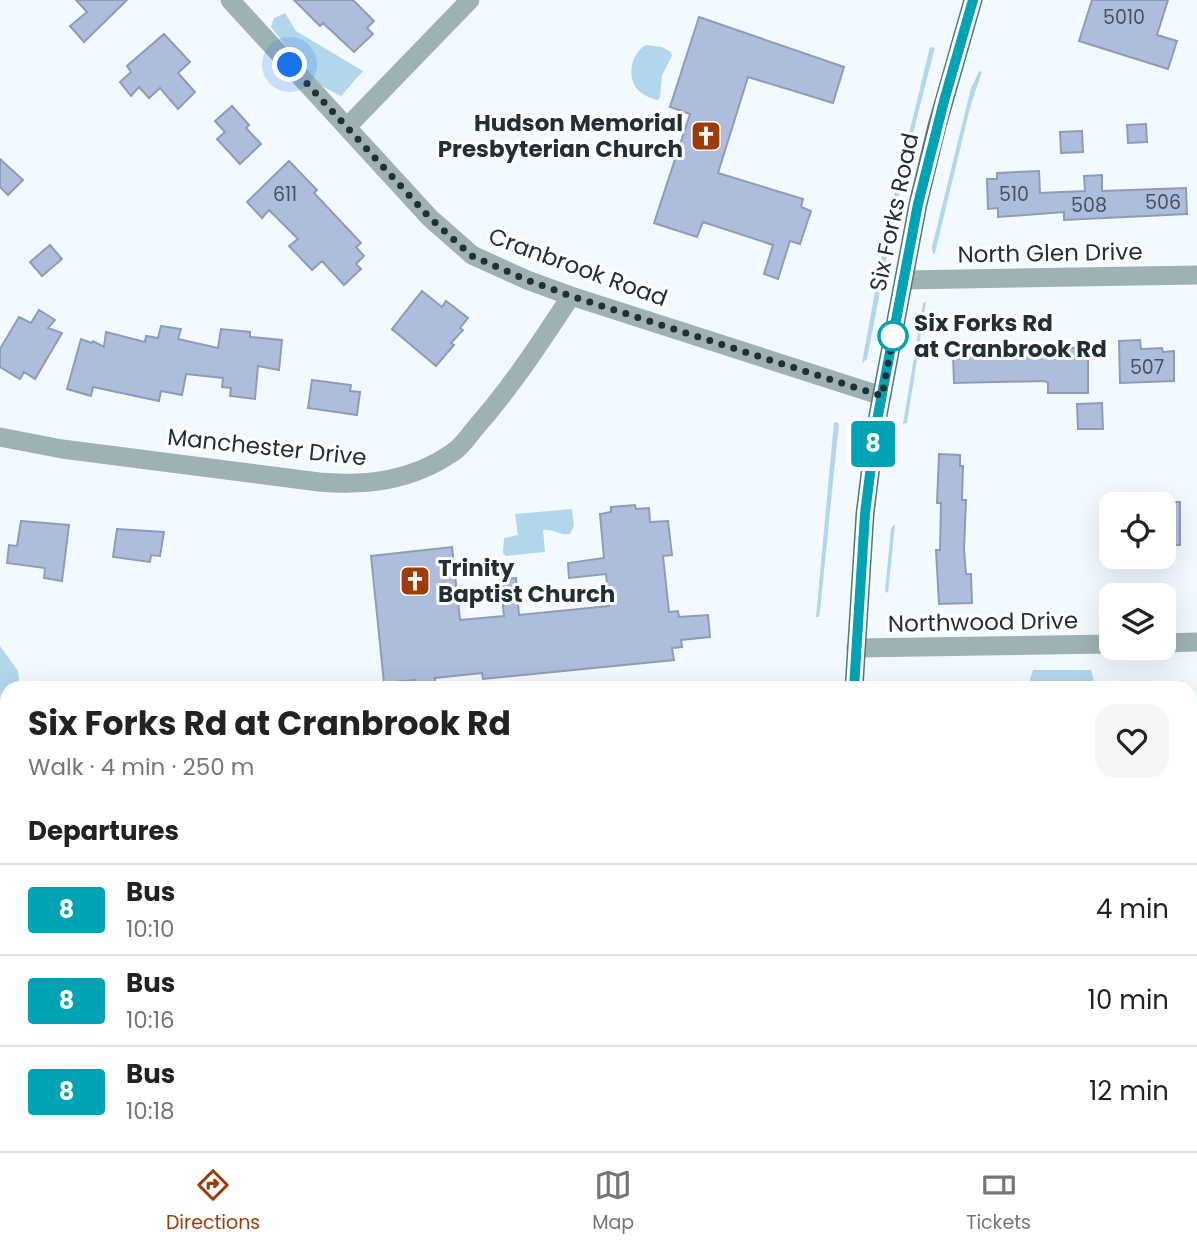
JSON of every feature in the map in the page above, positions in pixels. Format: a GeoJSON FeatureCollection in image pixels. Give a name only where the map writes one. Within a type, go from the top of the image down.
{"type":"FeatureCollection","features":[{"type":"Feature","properties":{"kind":"main road","name":"Six Forks Road"},"geometry":{"type":"LineString","coordinates":[[854,681],[866,501],[882,396],[918,204],[973,0]]}},
{"type":"Feature","properties":{"kind":"street","name":"Cranbrook Road"},"geometry":{"type":"LineString","coordinates":[[230,0],[430,218],[472,256],[571,296],[882,396]]}},
{"type":"Feature","properties":{"kind":"street"},"geometry":{"type":"LineString","coordinates":[[347,127],[470,0]]}},
{"type":"Feature","properties":{"kind":"street","name":"North Glen Drive"},"geometry":{"type":"LineString","coordinates":[[904,280],[1197,275]]}},
{"type":"Feature","properties":{"kind":"street","name":"Manchester Drive"},"geometry":{"type":"LineString","coordinates":[[0,437],[62,449],[319,482],[352,485],[386,481],[420,470],[454,453],[515,380],[571,296]]}},
{"type":"Feature","properties":{"kind":"street"},"geometry":{"type":"LineString","coordinates":[[1176,643],[1197,642]]}},
{"type":"Feature","properties":{"kind":"street","name":"Northwood Drive"},"geometry":{"type":"LineString","coordinates":[[856,648],[1099,644]]}},
{"type":"Feature","properties":{"kind":"shaded area"},"geometry":{"type":"Polygon","coordinates":[[[285,13],[296,31],[363,71],[341,96],[314,82],[271,27],[274,18],[285,13]]]}},
{"type":"Feature","properties":{"kind":"shaded area"},"geometry":{"type":"Polygon","coordinates":[[[646,45],[662,47],[671,52],[672,56],[662,75],[658,100],[640,92],[632,79],[634,59],[646,45]]]}},
{"type":"Feature","properties":{"kind":"shaded area"},"geometry":{"type":"Polygon","coordinates":[[[930,47],[935,48],[903,173],[867,359],[862,363],[888,220],[930,47]]]}},
{"type":"Feature","properties":{"kind":"shaded area"},"geometry":{"type":"Polygon","coordinates":[[[982,71],[933,254],[932,247],[971,88],[982,71]]]}},
{"type":"Feature","properties":{"kind":"shaded area"},"geometry":{"type":"Polygon","coordinates":[[[926,302],[907,423],[903,424],[923,303],[926,302]]]}},
{"type":"Feature","properties":{"kind":"shaded area"},"geometry":{"type":"Polygon","coordinates":[[[834,422],[839,423],[820,611],[819,617],[816,617],[834,422]]]}},
{"type":"Feature","properties":{"kind":"shaded area"},"geometry":{"type":"Polygon","coordinates":[[[572,509],[574,526],[570,534],[543,530],[545,552],[506,556],[503,553],[504,538],[518,535],[515,514],[572,509]]]}},
{"type":"Feature","properties":{"kind":"shaded area"},"geometry":{"type":"Polygon","coordinates":[[[894,525],[888,593],[885,591],[891,528],[894,525]]]}},
{"type":"Feature","properties":{"kind":"shaded area"},"geometry":{"type":"Polygon","coordinates":[[[0,646],[18,671],[19,681],[0,681],[0,646]]]}},
{"type":"Feature","properties":{"kind":"shaded area"},"geometry":{"type":"Polygon","coordinates":[[[1033,670],[1091,670],[1094,681],[1029,681],[1033,670]]]}},
{"type":"Feature","properties":{"kind":"building"},"geometry":{"type":"Polygon","coordinates":[[[76,0],[127,0],[84,42],[70,26],[87,12],[76,0]]]}},
{"type":"Feature","properties":{"kind":"building"},"geometry":{"type":"Polygon","coordinates":[[[294,0],[353,0],[374,21],[367,28],[373,34],[354,52],[323,23],[320,26],[294,0]]]}},
{"type":"Feature","properties":{"kind":"building"},"geometry":{"type":"Polygon","coordinates":[[[1092,0],[1168,0],[1157,35],[1177,41],[1168,69],[1079,41],[1092,0]]]}},
{"type":"Feature","properties":{"kind":"building","name":"Hudson Memorial Presbyterian Church"},"geometry":{"type":"Polygon","coordinates":[[[699,17],[844,67],[833,103],[748,77],[718,173],[803,199],[801,207],[811,211],[800,244],[790,241],[778,279],[764,274],[773,245],[703,222],[697,237],[654,223],[690,114],[670,107],[699,17]]]}},
{"type":"Feature","properties":{"kind":"building"},"geometry":{"type":"Polygon","coordinates":[[[164,34],[190,62],[178,73],[195,92],[178,109],[160,88],[149,98],[139,87],[131,96],[120,82],[131,72],[127,66],[164,34]]]}},
{"type":"Feature","properties":{"kind":"building"},"geometry":{"type":"Polygon","coordinates":[[[232,106],[249,125],[246,128],[261,144],[240,164],[217,139],[225,132],[215,121],[232,106]]]}},
{"type":"Feature","properties":{"kind":"building"},"geometry":{"type":"Polygon","coordinates":[[[1146,124],[1147,142],[1128,143],[1127,125],[1146,124]]]}},
{"type":"Feature","properties":{"kind":"building"},"geometry":{"type":"Polygon","coordinates":[[[1082,131],[1083,152],[1061,153],[1060,132],[1082,131]]]}},
{"type":"Feature","properties":{"kind":"building"},"geometry":{"type":"Polygon","coordinates":[[[0,159],[23,180],[8,195],[0,187],[0,159]]]}},
{"type":"Feature","properties":{"kind":"building"},"geometry":{"type":"Polygon","coordinates":[[[289,161],[317,190],[314,193],[361,243],[356,247],[364,256],[356,264],[361,269],[344,285],[322,261],[312,270],[289,246],[298,239],[269,210],[262,218],[247,202],[289,161]]]}},
{"type":"Feature","properties":{"kind":"building"},"geometry":{"type":"Polygon","coordinates":[[[1039,171],[1040,193],[1085,191],[1084,176],[1102,175],[1102,191],[1186,188],[1187,214],[1064,220],[1064,212],[998,217],[998,208],[988,209],[987,179],[997,179],[997,173],[1039,171]]]}},
{"type":"Feature","properties":{"kind":"building"},"geometry":{"type":"Polygon","coordinates":[[[50,245],[62,259],[42,276],[30,262],[50,245]]]}},
{"type":"Feature","properties":{"kind":"building"},"geometry":{"type":"Polygon","coordinates":[[[422,291],[442,307],[446,301],[468,318],[460,328],[463,330],[451,343],[454,345],[436,366],[392,329],[422,291]]]}},
{"type":"Feature","properties":{"kind":"building"},"geometry":{"type":"Polygon","coordinates":[[[39,310],[55,320],[48,328],[62,333],[35,379],[24,372],[20,379],[0,367],[0,349],[19,317],[31,323],[39,310]]]}},
{"type":"Feature","properties":{"kind":"building"},"geometry":{"type":"Polygon","coordinates":[[[161,326],[181,329],[178,339],[218,348],[221,329],[250,332],[250,337],[282,340],[279,370],[258,366],[255,399],[230,396],[231,388],[222,387],[223,378],[186,374],[182,395],[161,391],[159,401],[93,387],[91,396],[67,389],[81,339],[104,347],[106,332],[145,342],[146,336],[158,338],[161,326]]]}},
{"type":"Feature","properties":{"kind":"building"},"geometry":{"type":"Polygon","coordinates":[[[1140,340],[1141,349],[1162,348],[1163,352],[1174,351],[1174,381],[1120,383],[1119,341],[1140,340]]]}},
{"type":"Feature","properties":{"kind":"building"},"geometry":{"type":"Polygon","coordinates":[[[1088,347],[1088,393],[1048,393],[1048,383],[1045,381],[954,383],[953,354],[966,353],[965,349],[994,348],[994,352],[1088,347]]]}},
{"type":"Feature","properties":{"kind":"building"},"geometry":{"type":"Polygon","coordinates":[[[312,380],[351,385],[350,391],[360,392],[357,415],[308,408],[312,380]]]}},
{"type":"Feature","properties":{"kind":"building"},"geometry":{"type":"Polygon","coordinates":[[[1102,403],[1103,429],[1078,429],[1077,404],[1102,403]]]}},
{"type":"Feature","properties":{"kind":"building"},"geometry":{"type":"Polygon","coordinates":[[[939,454],[960,455],[960,466],[963,466],[962,500],[966,500],[964,549],[966,574],[971,574],[972,603],[939,604],[936,550],[940,550],[941,503],[937,503],[939,454]]]}},
{"type":"Feature","properties":{"kind":"building"},"geometry":{"type":"Polygon","coordinates":[[[1176,502],[1180,502],[1180,545],[1176,545],[1176,502]]]}},
{"type":"Feature","properties":{"kind":"building","name":"Trinity Baptist Church"},"geometry":{"type":"Polygon","coordinates":[[[635,505],[636,509],[649,508],[650,522],[668,521],[672,555],[663,556],[669,612],[678,611],[679,617],[708,615],[710,637],[681,640],[682,647],[672,648],[674,660],[483,679],[482,673],[435,678],[435,681],[384,681],[371,556],[452,547],[460,620],[504,616],[500,579],[516,578],[519,615],[609,606],[606,574],[569,578],[568,563],[604,558],[600,514],[611,512],[611,507],[635,505]]]}},
{"type":"Feature","properties":{"kind":"building"},"geometry":{"type":"Polygon","coordinates":[[[21,521],[69,525],[62,581],[44,578],[45,568],[7,563],[9,545],[17,546],[21,521]]]}},
{"type":"Feature","properties":{"kind":"building"},"geometry":{"type":"Polygon","coordinates":[[[117,529],[164,532],[160,556],[151,555],[150,562],[113,557],[117,529]]]}},
{"type":"Feature","properties":{"kind":"bus line","name":"8"},"geometry":{"type":"LineString","coordinates":[[854,681],[865,514],[876,426],[918,204],[973,0]]}},
{"type":"Feature","properties":{"kind":"place","name":"Hudson Memorial Presbyterian Church"},"geometry":{"type":"Point","coordinates":[706,136]}},
{"type":"Feature","properties":{"kind":"place","name":"Six Forks Rd at Cranbrook Rd"},"geometry":{"type":"Point","coordinates":[893,336]}},
{"type":"Feature","properties":{"kind":"place","name":"Trinity Baptist Church"},"geometry":{"type":"Point","coordinates":[415,581]}},
{"type":"Feature","properties":{"kind":"route"},"geometry":{"type":"LineString","coordinates":[[290,65],[430,218],[472,256],[571,296],[882,396],[895,327],[893,336]]}}]}
